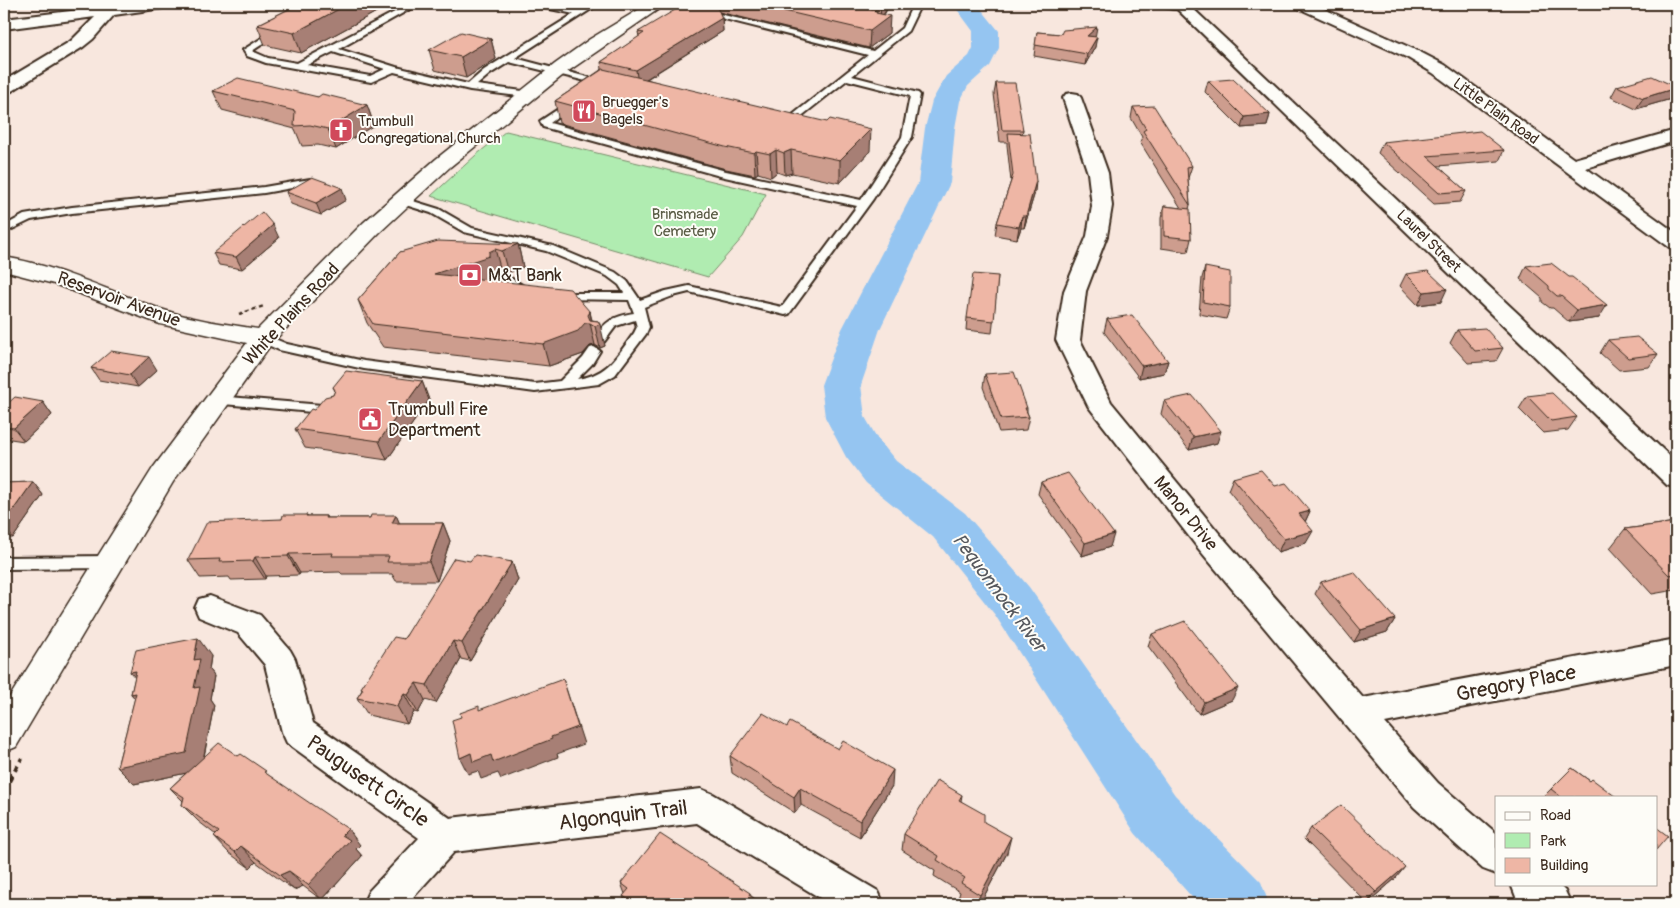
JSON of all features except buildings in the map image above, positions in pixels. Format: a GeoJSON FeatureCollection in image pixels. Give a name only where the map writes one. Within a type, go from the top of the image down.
{"type":"FeatureCollection","features":[{"type":"Feature","properties":{"kind":"main road","name":"White Plains Road"},"geometry":{"type":"LineString","coordinates":[[4,736],[163,475],[263,338],[400,200],[527,94],[596,43],[658,4]]}},
{"type":"Feature","properties":{"kind":"main road"},"geometry":{"type":"LineString","coordinates":[[1174,4],[1202,4]]}},
{"type":"Feature","properties":{"kind":"main road","name":"Reservoir Avenue"},"geometry":{"type":"LineString","coordinates":[[4,264],[63,278],[158,316],[263,338]]}},
{"type":"Feature","properties":{"kind":"street"},"geometry":{"type":"LineString","coordinates":[[4,24],[163,4]]}},
{"type":"Feature","properties":{"kind":"street","name":"Laurel Street"},"geometry":{"type":"LineString","coordinates":[[1174,4],[1676,478]]}},
{"type":"Feature","properties":{"kind":"street","name":"Little Plain Road"},"geometry":{"type":"LineString","coordinates":[[1301,4],[1414,55],[1439,69],[1676,243]]}},
{"type":"Feature","properties":{"kind":"street"},"geometry":{"type":"LineString","coordinates":[[4,88],[77,44],[87,36],[109,11]]}},
{"type":"Feature","properties":{"kind":"street","name":"Manor Drive"},"geometry":{"type":"LineString","coordinates":[[1072,98],[1098,173],[1102,206],[1097,236],[1075,291],[1068,340],[1101,406],[1208,540],[1426,795],[1495,855]]}},
{"type":"Feature","properties":{"kind":"street"},"geometry":{"type":"LineString","coordinates":[[1571,166],[1676,135]]}},
{"type":"Feature","properties":{"kind":"street","name":"Paugusett Circle"},"geometry":{"type":"LineString","coordinates":[[210,608],[249,624],[279,660],[300,732],[445,836],[382,904]]}},
{"type":"Feature","properties":{"kind":"street","name":"Gregory Place"},"geometry":{"type":"LineString","coordinates":[[1356,714],[1676,652]]}},
{"type":"Feature","properties":{"kind":"street","name":"Algonquin Trail"},"geometry":{"type":"LineString","coordinates":[[445,836],[702,806],[864,904]]}},
{"type":"Feature","properties":{"kind":"street"},"geometry":{"type":"LineString","coordinates":[[1531,886],[1552,904]]}},
{"type":"Feature","properties":{"kind":"lane"},"geometry":{"type":"LineString","coordinates":[[298,66],[415,4]]}},
{"type":"Feature","properties":{"kind":"lane"},"geometry":{"type":"LineString","coordinates":[[538,4],[580,13]]}},
{"type":"Feature","properties":{"kind":"lane"},"geometry":{"type":"LineString","coordinates":[[470,87],[487,72],[594,4]]}},
{"type":"Feature","properties":{"kind":"lane"},"geometry":{"type":"LineString","coordinates":[[669,4],[876,54]]}},
{"type":"Feature","properties":{"kind":"lane"},"geometry":{"type":"LineString","coordinates":[[777,122],[786,124],[876,54],[901,28],[918,4]]}},
{"type":"Feature","properties":{"kind":"lane"},"geometry":{"type":"LineString","coordinates":[[287,24],[247,50],[250,54],[266,60],[371,79],[394,69]]}},
{"type":"Feature","properties":{"kind":"lane"},"geometry":{"type":"LineString","coordinates":[[332,48],[394,69],[470,87],[527,94]]}},
{"type":"Feature","properties":{"kind":"lane"},"geometry":{"type":"LineString","coordinates":[[509,59],[597,84],[619,86]]}},
{"type":"Feature","properties":{"kind":"lane"},"geometry":{"type":"LineString","coordinates":[[600,339],[606,329],[637,306],[670,293],[689,289],[785,311],[864,204],[907,137],[915,95],[847,77]]}},
{"type":"Feature","properties":{"kind":"lane"},"geometry":{"type":"LineString","coordinates":[[577,99],[545,121],[546,125],[724,174],[864,204]]}},
{"type":"Feature","properties":{"kind":"lane"},"geometry":{"type":"LineString","coordinates":[[4,230],[28,218],[72,210],[264,190],[310,182]]}},
{"type":"Feature","properties":{"kind":"lane"},"geometry":{"type":"LineString","coordinates":[[263,338],[283,347],[404,372],[535,388],[594,381],[612,372],[640,334],[643,327],[637,306],[623,283],[611,274],[550,248],[468,230],[435,211],[400,200]]}},
{"type":"Feature","properties":{"kind":"lane"},"geometry":{"type":"LineString","coordinates":[[495,251],[508,238]]}},
{"type":"Feature","properties":{"kind":"lane"},"geometry":{"type":"LineString","coordinates":[[502,276],[504,280],[524,291],[637,306]]}},
{"type":"Feature","properties":{"kind":"lane"},"geometry":{"type":"LineString","coordinates":[[562,385],[588,361],[594,352]]}},
{"type":"Feature","properties":{"kind":"lane"},"geometry":{"type":"LineString","coordinates":[[217,400],[335,410]]}},
{"type":"Feature","properties":{"kind":"lane"},"geometry":{"type":"LineString","coordinates":[[4,563],[111,562]]}},
{"type":"Feature","properties":{"kind":"path"},"geometry":{"type":"LineString","coordinates":[[1108,4],[1151,8]]}},
{"type":"Feature","properties":{"kind":"green space","name":"Brinsmade Cemetery"},"geometry":{"type":"Polygon","coordinates":[[[506,131],[766,194],[743,237],[708,277],[431,196],[476,155],[506,131]]]}},
{"type":"Feature","properties":{"kind":"waterway","name":"Pequonnock River"},"geometry":{"type":"LineString","coordinates":[[965,4],[986,31],[986,48],[981,60],[956,82],[946,101],[940,128],[934,183],[861,329],[841,385],[845,417],[861,447],[881,472],[949,525],[1012,601],[1155,814],[1239,904]]}},
{"type":"Feature","properties":{"kind":"place","name":"Bruegger's Bagels"},"geometry":{"type":"Point","coordinates":[584,111]}},
{"type":"Feature","properties":{"kind":"place","name":"Trumbull Congregational Church"},"geometry":{"type":"Point","coordinates":[341,130]}},
{"type":"Feature","properties":{"kind":"place","name":"M&T Bank"},"geometry":{"type":"Point","coordinates":[470,275]}},
{"type":"Feature","properties":{"kind":"place","name":"Trumbull Fire Department"},"geometry":{"type":"Point","coordinates":[370,419]}}]}
